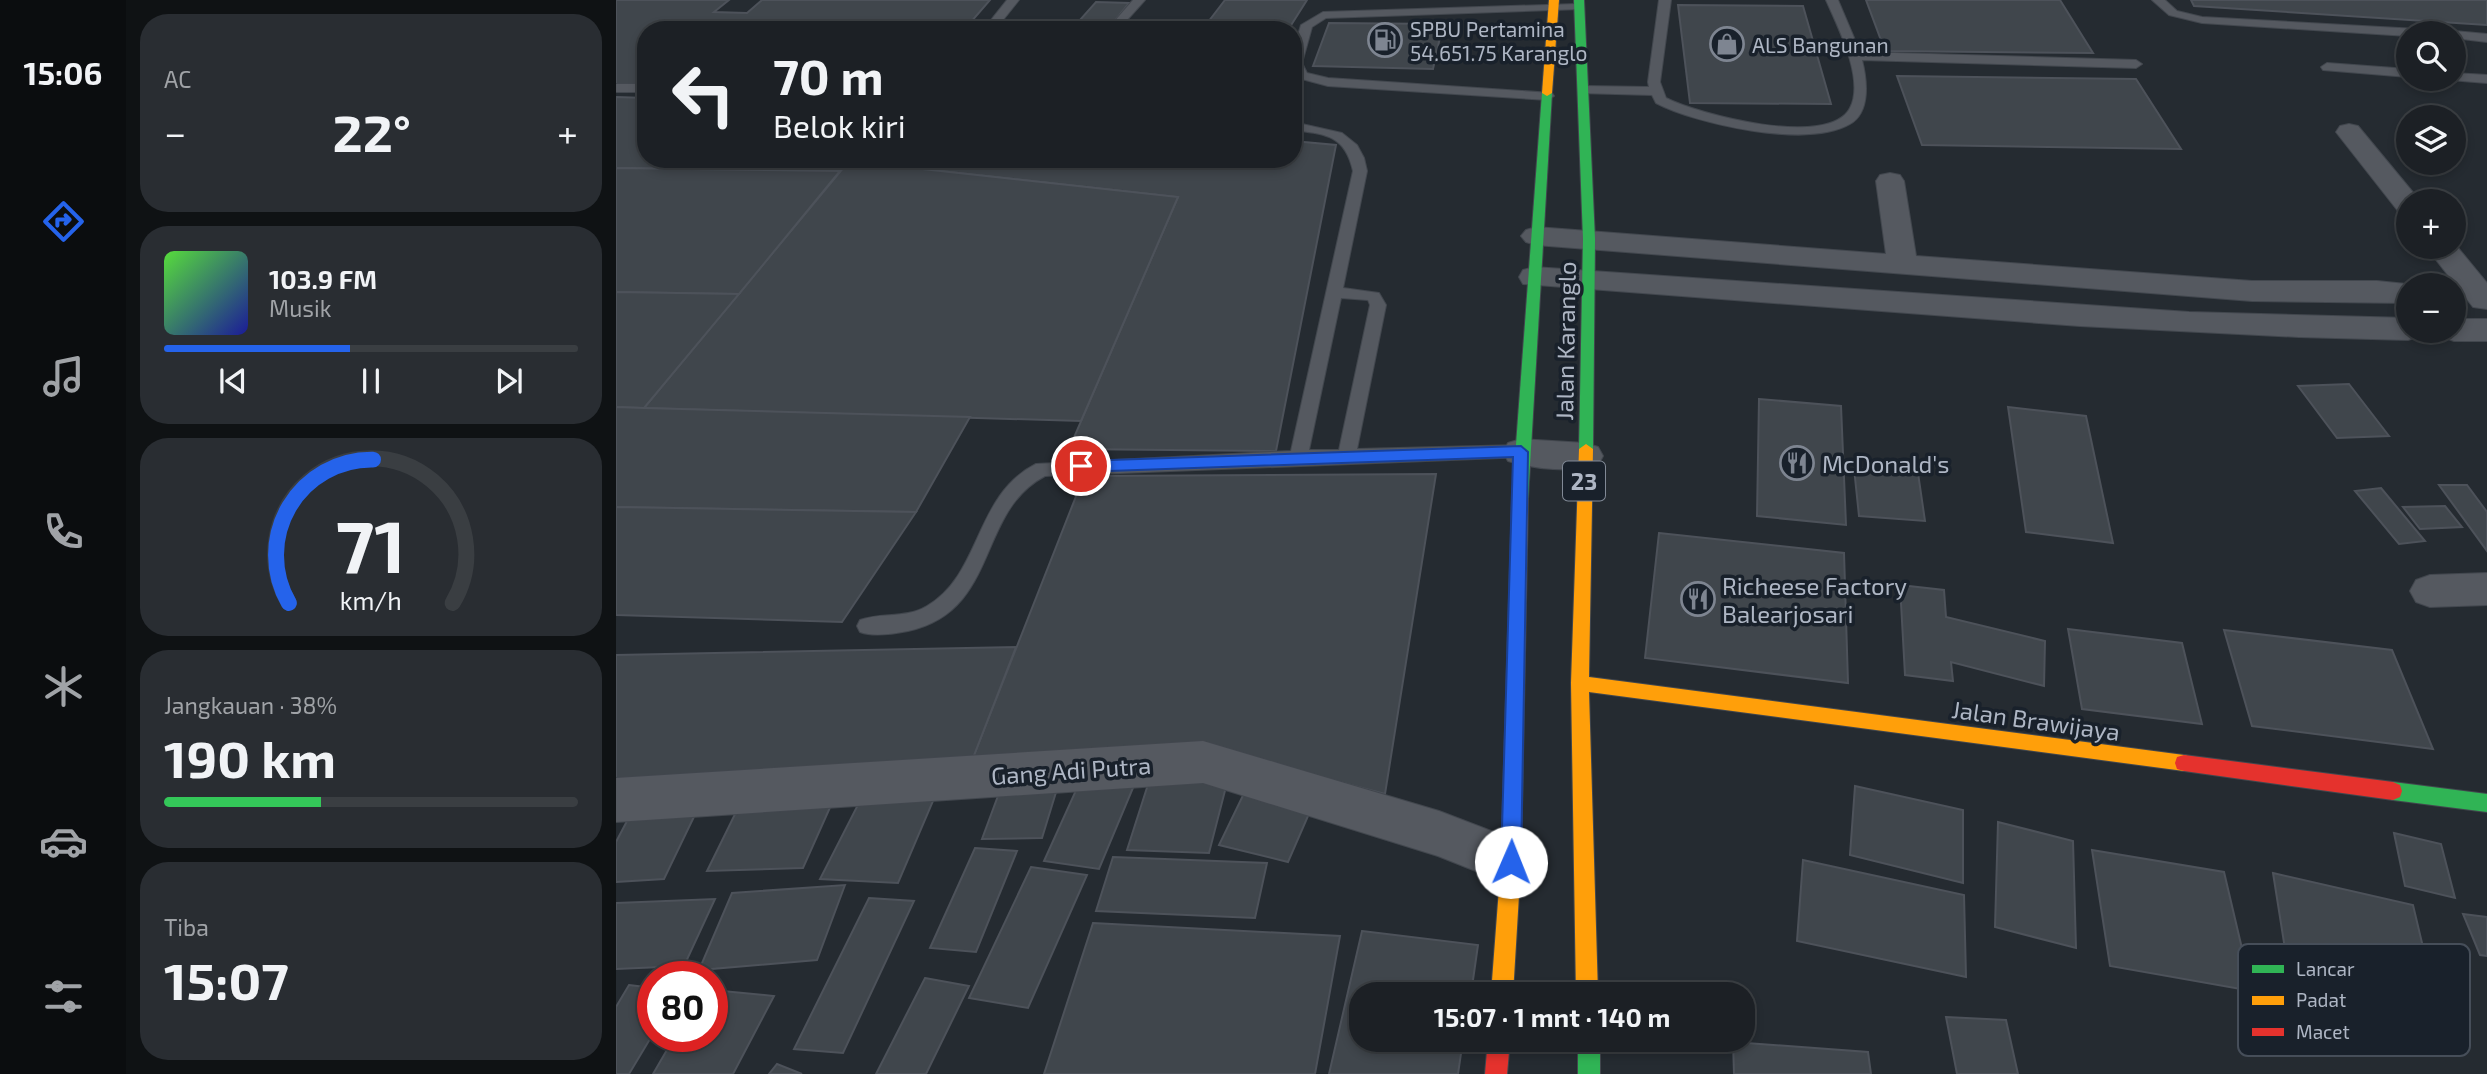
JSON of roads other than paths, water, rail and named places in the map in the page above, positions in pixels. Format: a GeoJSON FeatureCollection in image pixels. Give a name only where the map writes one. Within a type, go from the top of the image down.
{"type":"FeatureCollection","features":[{"type":"Feature","properties":{"kind":"main road","name":"Jalan Karanglo"},"geometry":{"type":"LineString","coordinates":[[1503,982],[1511,862],[1521,452],[1554,4]]}},
{"type":"Feature","properties":{"kind":"main road","name":"Jalan Karanglo"},"geometry":{"type":"LineString","coordinates":[[1578,4],[1589,239],[1580,683]]}},
{"type":"Feature","properties":{"kind":"main road","name":"Jalan Brawijaya"},"geometry":{"type":"LineString","coordinates":[[1580,683],[2487,803]]}},
{"type":"Feature","properties":{"kind":"main road","name":"23"},"geometry":{"type":"LineString","coordinates":[[1580,683],[1587,982]]}},
{"type":"Feature","properties":{"kind":"main road"},"geometry":{"type":"LineString","coordinates":[[1496,1074],[1498,1052]]}},
{"type":"Feature","properties":{"kind":"main road"},"geometry":{"type":"LineString","coordinates":[[1589,1052],[1590,1074]]}},
{"type":"Feature","properties":{"kind":"street"},"geometry":{"type":"LineString","coordinates":[[2349,132],[2396,190]]}},
{"type":"Feature","properties":{"kind":"street"},"geometry":{"type":"LineString","coordinates":[[1890,181],[1903,266]]}},
{"type":"Feature","properties":{"kind":"street"},"geometry":{"type":"LineString","coordinates":[[1536,236],[2252,291],[2396,292]]}},
{"type":"Feature","properties":{"kind":"street"},"geometry":{"type":"LineString","coordinates":[[1695,286],[1702,249]]}},
{"type":"Feature","properties":{"kind":"street"},"geometry":{"type":"LineString","coordinates":[[2448,259],[2478,307]]}},
{"type":"Feature","properties":{"kind":"street"},"geometry":{"type":"LineString","coordinates":[[1534,277],[1695,286],[2102,318],[2285,328],[2396,329]]}},
{"type":"Feature","properties":{"kind":"street"},"geometry":{"type":"LineString","coordinates":[[1521,452],[1585,456]]}},
{"type":"Feature","properties":{"kind":"street"},"geometry":{"type":"LineString","coordinates":[[2430,591],[2487,589]]}},
{"type":"Feature","properties":{"kind":"street","name":"Gang Adi Putra"},"geometry":{"type":"LineString","coordinates":[[616,800],[1203,762],[1439,834],[1511,862]]}},
{"type":"Feature","properties":{"kind":"lane"},"geometry":{"type":"LineString","coordinates":[[996,21],[1013,0]]}},
{"type":"Feature","properties":{"kind":"lane"},"geometry":{"type":"LineString","coordinates":[[1119,21],[1139,0]]}},
{"type":"Feature","properties":{"kind":"lane"},"geometry":{"type":"LineString","coordinates":[[1665,0],[1654,82],[1656,92],[1668,106],[1684,113],[1770,129],[1796,131],[1826,129],[1844,123],[1857,109],[1856,56],[1832,0]]}},
{"type":"Feature","properties":{"kind":"lane"},"geometry":{"type":"LineString","coordinates":[[2158,0],[2172,13],[2202,20],[2396,32]]}},
{"type":"Feature","properties":{"kind":"lane"},"geometry":{"type":"LineString","coordinates":[[1302,42],[1307,25],[1323,15],[1578,4]]}},
{"type":"Feature","properties":{"kind":"lane"},"geometry":{"type":"LineString","coordinates":[[2466,37],[2487,38]]}},
{"type":"Feature","properties":{"kind":"lane"},"geometry":{"type":"LineString","coordinates":[[1856,56],[2136,64]]}},
{"type":"Feature","properties":{"kind":"lane"},"geometry":{"type":"LineString","coordinates":[[2328,67],[2396,72]]}},
{"type":"Feature","properties":{"kind":"lane"},"geometry":{"type":"LineString","coordinates":[[1302,75],[1328,82],[1548,96]]}},
{"type":"Feature","properties":{"kind":"lane"},"geometry":{"type":"LineString","coordinates":[[2466,78],[2487,79]]}},
{"type":"Feature","properties":{"kind":"lane"},"geometry":{"type":"LineString","coordinates":[[616,88],[637,88]]}},
{"type":"Feature","properties":{"kind":"lane"},"geometry":{"type":"LineString","coordinates":[[1583,90],[1656,92]]}},
{"type":"Feature","properties":{"kind":"lane"},"geometry":{"type":"LineString","coordinates":[[1299,457],[1360,171],[1359,159],[1348,141],[1336,134],[1302,128]]}},
{"type":"Feature","properties":{"kind":"lane"},"geometry":{"type":"LineString","coordinates":[[1333,292],[1373,296],[1378,306],[1347,456]]}},
{"type":"Feature","properties":{"kind":"lane"},"geometry":{"type":"LineString","coordinates":[[867,626],[912,622],[940,608],[956,595],[1008,497],[1022,478],[1032,472],[1057,467],[1299,457],[1521,452]]}},
{"type":"Feature","properties":{"kind":"place","name":"SPBU Pertamina 54.651.75 Karanglo"},"geometry":{"type":"Point","coordinates":[1385,40]}},
{"type":"Feature","properties":{"kind":"place","name":"ALS Bangunan"},"geometry":{"type":"Point","coordinates":[1727,44]}},
{"type":"Feature","properties":{"kind":"place","name":"McDonald's"},"geometry":{"type":"Point","coordinates":[1797,463]}},
{"type":"Feature","properties":{"kind":"place","name":"Richeese Factory Balearjosari"},"geometry":{"type":"Point","coordinates":[1698,599]}}]}
